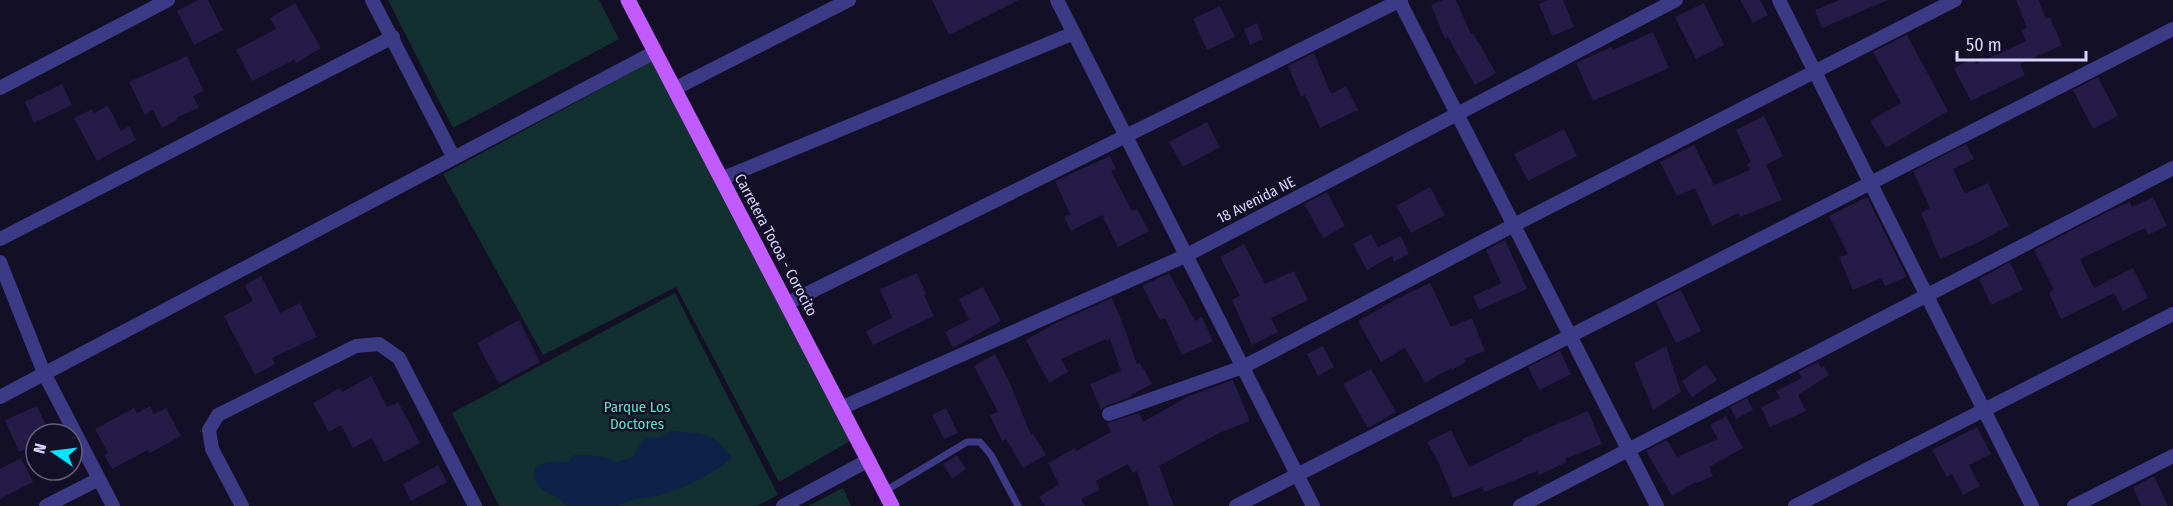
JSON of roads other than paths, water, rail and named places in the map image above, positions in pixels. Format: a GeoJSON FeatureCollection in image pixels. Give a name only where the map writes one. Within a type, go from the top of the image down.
{"type":"FeatureCollection","features":[{"type":"Feature","properties":{"kind":"main road","name":"Carretera Tocoa - Corocito"},"geometry":{"type":"LineString","coordinates":[[628,0],[892,506]]}},
{"type":"Feature","properties":{"kind":"street"},"geometry":{"type":"LineString","coordinates":[[0,88],[168,0]]}},
{"type":"Feature","properties":{"kind":"street"},"geometry":{"type":"LineString","coordinates":[[372,0],[454,158]]}},
{"type":"Feature","properties":{"kind":"street"},"geometry":{"type":"LineString","coordinates":[[674,89],[849,0]]}},
{"type":"Feature","properties":{"kind":"street"},"geometry":{"type":"LineString","coordinates":[[1057,0],[1312,506]]}},
{"type":"Feature","properties":{"kind":"street"},"geometry":{"type":"LineString","coordinates":[[786,304],[1400,0],[1657,506]]}},
{"type":"Feature","properties":{"kind":"street","name":"18 Avenida NE"},"geometry":{"type":"LineString","coordinates":[[841,408],[1185,256],[1676,0]]}},
{"type":"Feature","properties":{"kind":"street"},"geometry":{"type":"LineString","coordinates":[[1779,0],[2032,506]]}},
{"type":"Feature","properties":{"kind":"street"},"geometry":{"type":"LineString","coordinates":[[1109,414],[1243,367],[1514,225],[1955,0]]}},
{"type":"Feature","properties":{"kind":"street"},"geometry":{"type":"LineString","coordinates":[[1236,506],[2173,29]]}},
{"type":"Feature","properties":{"kind":"street"},"geometry":{"type":"LineString","coordinates":[[721,179],[1074,33]]}},
{"type":"Feature","properties":{"kind":"street"},"geometry":{"type":"LineString","coordinates":[[0,239],[393,37]]}},
{"type":"Feature","properties":{"kind":"street"},"geometry":{"type":"LineString","coordinates":[[0,397],[655,52]]}},
{"type":"Feature","properties":{"kind":"street"},"geometry":{"type":"LineString","coordinates":[[1520,506],[2173,168]]}},
{"type":"Feature","properties":{"kind":"street"},"geometry":{"type":"LineString","coordinates":[[0,262],[44,373],[113,506]]}},
{"type":"Feature","properties":{"kind":"street"},"geometry":{"type":"LineString","coordinates":[[1795,506],[2173,314]]}},
{"type":"Feature","properties":{"kind":"street"},"geometry":{"type":"LineString","coordinates":[[242,506],[212,449],[210,430],[218,415],[356,346],[379,344],[399,358],[475,506]]}},
{"type":"Feature","properties":{"kind":"street"},"geometry":{"type":"LineString","coordinates":[[2074,506],[2173,456]]}},
{"type":"Feature","properties":{"kind":"street"},"geometry":{"type":"LineString","coordinates":[[783,506],[869,460]]}},
{"type":"Feature","properties":{"kind":"street"},"geometry":{"type":"LineString","coordinates":[[46,506],[99,478]]}},
{"type":"Feature","properties":{"kind":"lane"},"geometry":{"type":"LineString","coordinates":[[884,491],[967,442],[980,442],[991,455],[1018,506]]}},
{"type":"Feature","properties":{"kind":"water"},"geometry":{"type":"Polygon","coordinates":[[[672,431],[706,435],[719,442],[732,458],[688,485],[659,495],[627,501],[618,506],[566,506],[537,483],[535,468],[547,462],[567,463],[574,455],[591,455],[617,462],[633,457],[642,440],[661,437],[672,431]]]}},
{"type":"Feature","properties":{"kind":"park label","name":"Parque Los Doctores"},"geometry":{"type":"Point","coordinates":[637,416]}}]}
